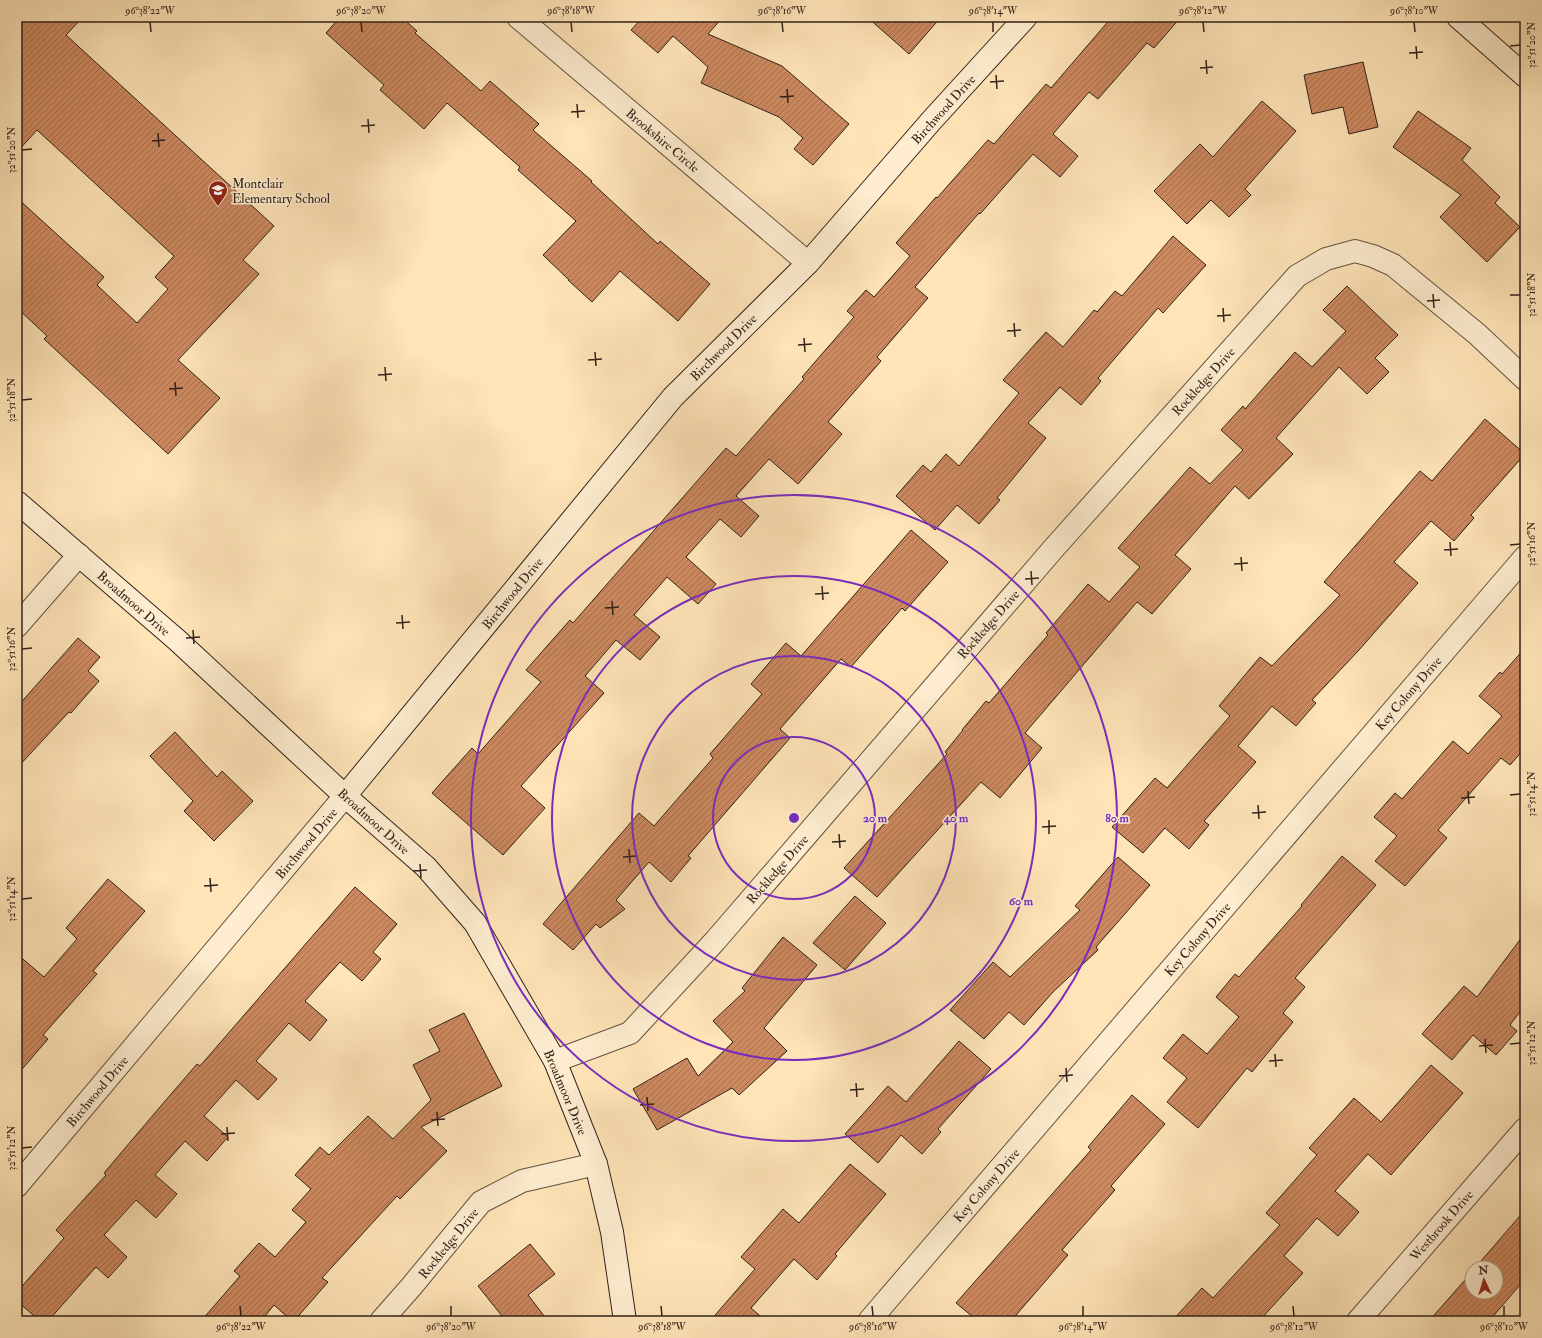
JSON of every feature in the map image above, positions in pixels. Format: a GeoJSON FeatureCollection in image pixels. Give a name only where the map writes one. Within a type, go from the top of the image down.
{"type":"FeatureCollection","features":[{"type":"Feature","properties":{"kind":"street","name":"Brookshire Circle"},"geometry":{"type":"LineString","coordinates":[[518,17],[808,263]]}},
{"type":"Feature","properties":{"kind":"street","name":"Birchwood Drive"},"geometry":{"type":"LineString","coordinates":[[17,1186],[345,796],[673,397],[808,263],[932,120],[1026,17]]}},
{"type":"Feature","properties":{"kind":"street"},"geometry":{"type":"LineString","coordinates":[[1458,17],[1525,76]]}},
{"type":"Feature","properties":{"kind":"street","name":"Rockledge Drive"},"geometry":{"type":"LineString","coordinates":[[555,1061],[630,1033],[715,941],[1054,548],[1297,276],[1326,259],[1355,251],[1373,256],[1393,265],[1477,334],[1525,379]]}},
{"type":"Feature","properties":{"kind":"street","name":"Broadmoor Drive"},"geometry":{"type":"LineString","coordinates":[[17,502],[176,640],[345,796],[426,867],[475,924],[555,1061],[596,1164],[612,1232],[625,1321]]}},
{"type":"Feature","properties":{"kind":"street"},"geometry":{"type":"LineString","coordinates":[[17,626],[79,556]]}},
{"type":"Feature","properties":{"kind":"street","name":"Key Colony Drive"},"geometry":{"type":"LineString","coordinates":[[869,1321],[1525,557]]}},
{"type":"Feature","properties":{"kind":"street","name":"Westbrook Drive"},"geometry":{"type":"LineString","coordinates":[[1358,1321],[1525,1129]]}},
{"type":"Feature","properties":{"kind":"street","name":"Rockledge Drive"},"geometry":{"type":"LineString","coordinates":[[381,1321],[481,1202],[522,1181],[596,1164]]}},
{"type":"Feature","properties":{"kind":"building"},"geometry":{"type":"Polygon","coordinates":[[[23,17],[83,17],[66,35],[274,226],[243,260],[259,274],[178,360],[220,398],[168,454],[44,339],[47,336],[17,308],[17,198],[104,277],[97,285],[137,323],[168,289],[155,277],[174,256],[37,130],[17,152],[17,24],[23,17]]]}},
{"type":"Feature","properties":{"kind":"building"},"geometry":{"type":"Polygon","coordinates":[[[340,17],[401,17],[417,31],[415,33],[481,91],[490,81],[539,124],[533,130],[592,181],[591,182],[658,244],[660,241],[710,284],[678,321],[620,271],[592,302],[543,255],[576,221],[518,170],[520,167],[447,103],[424,129],[380,90],[384,85],[326,33],[340,17]]]}},
{"type":"Feature","properties":{"kind":"building"},"geometry":{"type":"Polygon","coordinates":[[[643,17],[723,17],[708,34],[782,66],[849,124],[813,165],[794,149],[803,138],[779,117],[701,83],[708,67],[673,36],[658,53],[631,30],[643,17]]]}},
{"type":"Feature","properties":{"kind":"building"},"geometry":{"type":"Polygon","coordinates":[[[867,17],[941,17],[909,54],[867,17]]]}},
{"type":"Feature","properties":{"kind":"building"},"geometry":{"type":"Polygon","coordinates":[[[1112,17],[1181,17],[1154,48],[1147,43],[1098,99],[1089,92],[1053,134],[1078,156],[1060,177],[1033,154],[980,214],[979,213],[915,287],[928,298],[877,357],[881,361],[828,422],[842,434],[798,484],[769,459],[736,496],[759,516],[741,537],[720,519],[686,557],[716,584],[698,604],[667,577],[634,615],[660,637],[640,660],[616,640],[585,676],[604,693],[521,786],[545,808],[503,855],[432,793],[472,748],[478,754],[541,682],[526,670],[570,620],[573,623],[726,448],[736,456],[804,379],[802,377],[854,317],[847,311],[866,290],[874,297],[910,256],[896,243],[936,197],[937,198],[988,140],[994,144],[1046,84],[1051,88],[1112,17]]]}},
{"type":"Feature","properties":{"kind":"building"},"geometry":{"type":"Polygon","coordinates":[[[1363,62],[1378,127],[1349,134],[1343,107],[1312,114],[1304,75],[1363,62]]]}},
{"type":"Feature","properties":{"kind":"building"},"geometry":{"type":"Polygon","coordinates":[[[1262,101],[1296,131],[1245,189],[1251,195],[1229,217],[1211,200],[1187,224],[1154,191],[1200,144],[1213,157],[1262,101]]]}},
{"type":"Feature","properties":{"kind":"building"},"geometry":{"type":"Polygon","coordinates":[[[1418,111],[1471,148],[1462,160],[1500,197],[1495,203],[1520,227],[1487,262],[1440,217],[1461,195],[1393,147],[1418,111]]]}},
{"type":"Feature","properties":{"kind":"building"},"geometry":{"type":"Polygon","coordinates":[[[1173,236],[1206,265],[1163,313],[1158,308],[1098,378],[1101,381],[1081,405],[1060,387],[1028,423],[1046,438],[997,498],[1000,500],[979,524],[957,505],[935,530],[896,496],[923,465],[931,472],[946,454],[959,466],[1019,393],[1003,380],[1046,332],[1063,347],[1094,310],[1097,312],[1115,291],[1122,296],[1173,236]]]}},
{"type":"Feature","properties":{"kind":"building"},"geometry":{"type":"Polygon","coordinates":[[[1347,286],[1398,335],[1375,358],[1389,372],[1367,394],[1339,367],[1276,438],[1293,454],[1249,499],[1235,486],[1175,555],[1191,569],[1152,614],[1137,602],[1025,733],[1042,748],[1000,798],[981,782],[877,897],[844,868],[947,754],[945,752],[986,701],[989,703],[1048,635],[1046,633],[1088,584],[1109,602],[1140,567],[1118,548],[1190,467],[1210,484],[1243,450],[1221,430],[1243,406],[1245,409],[1295,352],[1312,367],[1346,331],[1323,310],[1347,286]]]}},
{"type":"Feature","properties":{"kind":"building"},"geometry":{"type":"Polygon","coordinates":[[[1485,419],[1525,454],[1471,515],[1474,518],[1454,541],[1431,521],[1394,562],[1418,583],[1359,650],[1312,700],[1316,703],[1296,726],[1272,706],[1238,746],[1256,762],[1204,821],[1209,825],[1189,849],[1165,828],[1143,853],[1112,827],[1155,778],[1167,788],[1230,716],[1219,706],[1260,657],[1272,666],[1340,595],[1324,582],[1420,471],[1432,481],[1485,419]]]}},
{"type":"Feature","properties":{"kind":"building"},"geometry":{"type":"Polygon","coordinates":[[[911,530],[948,562],[905,611],[902,608],[851,667],[841,659],[780,729],[790,738],[688,856],[691,858],[671,882],[649,862],[616,900],[625,909],[600,928],[596,924],[573,950],[543,924],[639,813],[654,826],[713,758],[710,754],[762,694],[751,684],[786,643],[801,656],[911,530]]]}},
{"type":"Feature","properties":{"kind":"building"},"geometry":{"type":"Polygon","coordinates":[[[78,638],[100,657],[88,671],[99,681],[71,713],[69,712],[17,768],[17,707],[78,638]]]}},
{"type":"Feature","properties":{"kind":"building"},"geometry":{"type":"Polygon","coordinates":[[[1525,648],[1525,748],[1510,765],[1501,758],[1438,830],[1447,838],[1405,886],[1375,861],[1397,836],[1374,817],[1395,793],[1402,799],[1453,741],[1468,754],[1502,716],[1479,696],[1500,672],[1502,674],[1525,648]]]}},
{"type":"Feature","properties":{"kind":"building"},"geometry":{"type":"Polygon","coordinates":[[[175,732],[217,777],[222,771],[253,801],[214,841],[184,811],[193,801],[150,756],[175,732]]]}},
{"type":"Feature","properties":{"kind":"building"},"geometry":{"type":"Polygon","coordinates":[[[1342,856],[1376,885],[1295,978],[1305,987],[1283,1013],[1293,1022],[1252,1072],[1247,1068],[1198,1128],[1167,1102],[1187,1078],[1163,1058],[1183,1034],[1207,1054],[1239,1017],[1216,997],[1235,974],[1239,977],[1302,906],[1301,905],[1342,856]]]}},
{"type":"Feature","properties":{"kind":"building"},"geometry":{"type":"Polygon","coordinates":[[[1118,857],[1150,885],[1096,947],[1098,950],[1053,992],[1024,1025],[1009,1012],[984,1039],[950,1010],[993,962],[1010,977],[1080,910],[1075,906],[1118,857]]]}},
{"type":"Feature","properties":{"kind":"building"},"geometry":{"type":"Polygon","coordinates":[[[108,879],[145,911],[93,971],[97,974],[43,1035],[48,1039],[17,1075],[17,954],[44,977],[77,939],[66,928],[108,879]]]}},
{"type":"Feature","properties":{"kind":"building"},"geometry":{"type":"Polygon","coordinates":[[[355,887],[397,924],[373,952],[381,959],[362,981],[340,962],[305,1001],[327,1020],[310,1041],[289,1023],[256,1061],[277,1079],[258,1100],[236,1080],[204,1116],[228,1137],[207,1161],[185,1141],[155,1175],[177,1194],[156,1218],[136,1200],[104,1235],[127,1257],[108,1278],[96,1267],[48,1321],[40,1321],[17,1301],[17,1292],[64,1238],[56,1230],[106,1175],[104,1173],[197,1064],[200,1066],[355,887]]]}},
{"type":"Feature","properties":{"kind":"building"},"geometry":{"type":"Polygon","coordinates":[[[855,896],[886,923],[845,970],[813,943],[855,896]]]}},
{"type":"Feature","properties":{"kind":"building"},"geometry":{"type":"Polygon","coordinates":[[[1525,933],[1525,1005],[1510,1025],[1517,1031],[1496,1055],[1473,1035],[1452,1060],[1422,1034],[1464,986],[1477,997],[1525,933]]]}},
{"type":"Feature","properties":{"kind":"building"},"geometry":{"type":"Polygon","coordinates":[[[783,937],[817,965],[764,1028],[787,1051],[739,1095],[732,1088],[657,1130],[633,1089],[687,1058],[698,1076],[733,1042],[713,1021],[745,991],[742,988],[783,937]]]}},
{"type":"Feature","properties":{"kind":"building"},"geometry":{"type":"Polygon","coordinates":[[[464,1013],[502,1086],[421,1127],[447,1151],[400,1199],[397,1196],[322,1278],[328,1282],[294,1321],[292,1321],[274,1305],[261,1321],[201,1321],[240,1276],[234,1271],[259,1243],[275,1257],[306,1222],[292,1210],[311,1189],[295,1175],[320,1147],[329,1155],[368,1116],[393,1139],[431,1100],[413,1065],[440,1051],[429,1030],[464,1013]]]}},
{"type":"Feature","properties":{"kind":"building"},"geometry":{"type":"Polygon","coordinates":[[[959,1041],[991,1069],[938,1129],[941,1132],[922,1154],[901,1135],[878,1163],[845,1134],[888,1086],[906,1102],[959,1041]]]}},
{"type":"Feature","properties":{"kind":"building"},"geometry":{"type":"Polygon","coordinates":[[[1431,1065],[1463,1093],[1391,1175],[1368,1154],[1335,1191],[1359,1212],[1338,1236],[1317,1218],[1284,1256],[1303,1273],[1259,1321],[1172,1321],[1202,1288],[1213,1298],[1280,1225],[1266,1213],[1317,1155],[1309,1148],[1354,1098],[1381,1122],[1431,1065]]]}},
{"type":"Feature","properties":{"kind":"building"},"geometry":{"type":"Polygon","coordinates":[[[1132,1095],[1165,1124],[1111,1186],[1115,1190],[1062,1250],[1068,1255],[1011,1321],[978,1321],[956,1303],[1091,1150],[1088,1147],[1132,1095]]]}},
{"type":"Feature","properties":{"kind":"building"},"geometry":{"type":"Polygon","coordinates":[[[850,1164],[886,1194],[835,1254],[837,1256],[817,1280],[794,1259],[751,1308],[766,1321],[710,1321],[755,1269],[741,1257],[783,1209],[799,1223],[850,1164]]]}},
{"type":"Feature","properties":{"kind":"building"},"geometry":{"type":"Polygon","coordinates":[[[1525,1210],[1525,1279],[1489,1321],[1429,1321],[1464,1281],[1464,1300],[1504,1300],[1504,1260],[1482,1260],[1525,1210]]]}},
{"type":"Feature","properties":{"kind":"building"},"geometry":{"type":"Polygon","coordinates":[[[530,1244],[555,1274],[528,1295],[548,1321],[506,1321],[478,1286],[530,1244]]]}},
{"type":"Feature","properties":{"kind":"place","name":"Montclair Elementary School"},"geometry":{"type":"Point","coordinates":[218,207]}}]}
